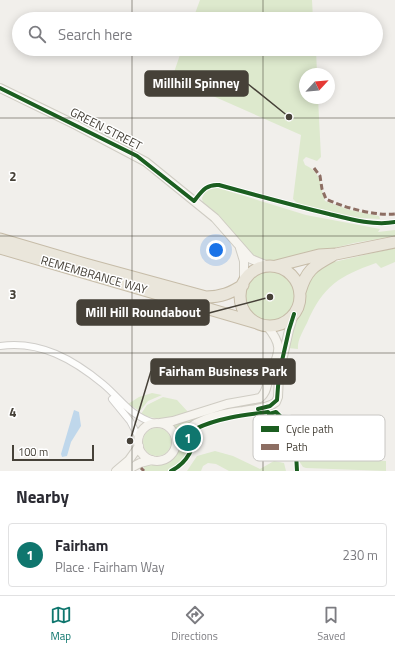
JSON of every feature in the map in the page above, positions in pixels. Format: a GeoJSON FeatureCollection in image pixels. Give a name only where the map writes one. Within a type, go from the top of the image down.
{"type":"FeatureCollection","features":[{"type":"Feature","properties":{"kind":"highway","name":"REMEMBRANCE WAY"},"geometry":{"type":"LineString","coordinates":[[0,239],[206,297],[222,296],[233,292],[243,284]]}},
{"type":"Feature","properties":{"kind":"highway"},"geometry":{"type":"LineString","coordinates":[[336,254],[312,268],[303,281],[299,304],[294,314],[282,324],[262,325],[244,311],[241,303],[243,284],[256,270],[270,266],[281,266],[319,255],[336,254],[395,242]]}},
{"type":"Feature","properties":{"kind":"highway","name":"REMEMBRANCE WAY"},"geometry":{"type":"LineString","coordinates":[[0,248],[262,325]]}},
{"type":"Feature","properties":{"kind":"highway"},"geometry":{"type":"LineString","coordinates":[[270,266],[288,272],[298,285],[300,292]]}},
{"type":"Feature","properties":{"kind":"street","name":"GREEN STREET"},"geometry":{"type":"LineString","coordinates":[[0,88],[142,159],[215,218],[251,258],[270,266]]}},
{"type":"Feature","properties":{"kind":"street","name":"GREEN STREET"},"geometry":{"type":"LineString","coordinates":[[238,244],[244,261],[243,284]]}},
{"type":"Feature","properties":{"kind":"street"},"geometry":{"type":"LineString","coordinates":[[176,441],[190,427],[206,419],[228,413],[266,407],[274,404],[278,397],[279,374],[294,314]]}},
{"type":"Feature","properties":{"kind":"street"},"geometry":{"type":"LineString","coordinates":[[116,471],[129,460],[146,427],[227,404],[258,399],[267,389],[268,380],[278,358],[279,348],[277,339],[262,325]]}},
{"type":"Feature","properties":{"kind":"street"},"geometry":{"type":"LineString","coordinates":[[0,346],[21,345],[52,352],[77,363],[100,382],[130,411],[170,428],[176,441],[175,448],[169,456],[159,460],[140,463],[125,471]]}},
{"type":"Feature","properties":{"kind":"street"},"geometry":{"type":"LineString","coordinates":[[100,382],[100,386],[130,420],[145,456],[152,460]]}},
{"type":"Feature","properties":{"kind":"green space"},"geometry":{"type":"Polygon","coordinates":[[[200,0],[312,0],[313,12],[196,12],[200,0]]]}},
{"type":"Feature","properties":{"kind":"green space"},"geometry":{"type":"Polygon","coordinates":[[[180,56],[316,56],[317,68],[299,68],[299,104],[318,104],[321,157],[317,161],[306,157],[303,160],[305,165],[315,171],[320,180],[325,201],[350,210],[379,216],[380,219],[360,218],[298,204],[293,199],[301,135],[172,78],[180,56]]]}},
{"type":"Feature","properties":{"kind":"green space"},"geometry":{"type":"Polygon","coordinates":[[[215,187],[306,215],[380,229],[378,232],[395,230],[395,236],[354,243],[278,262],[267,262],[254,257],[227,225],[203,204],[202,198],[205,192],[215,187]]]}},
{"type":"Feature","properties":{"kind":"green space"},"geometry":{"type":"Polygon","coordinates":[[[395,248],[395,262],[381,268],[376,263],[363,268],[342,278],[326,291],[313,310],[298,343],[298,349],[288,348],[293,329],[303,306],[307,280],[325,264],[395,248]]]}},
{"type":"Feature","properties":{"kind":"green space"},"geometry":{"type":"Polygon","coordinates":[[[265,272],[275,272],[288,279],[295,292],[295,302],[288,315],[275,322],[265,322],[256,318],[249,311],[245,302],[245,292],[249,283],[256,276],[265,272]]]}},
{"type":"Feature","properties":{"kind":"green space"},"geometry":{"type":"Polygon","coordinates":[[[152,393],[162,395],[148,401],[140,411],[128,404],[139,397],[152,393]]]}},
{"type":"Feature","properties":{"kind":"green space"},"geometry":{"type":"Polygon","coordinates":[[[163,397],[177,400],[189,413],[159,418],[153,418],[141,414],[147,405],[163,397]]]}},
{"type":"Feature","properties":{"kind":"green space"},"geometry":{"type":"Polygon","coordinates":[[[261,402],[258,403],[258,406],[189,424],[178,432],[173,426],[213,411],[261,402]]]}},
{"type":"Feature","properties":{"kind":"green space"},"geometry":{"type":"Polygon","coordinates":[[[157,428],[167,432],[171,442],[167,452],[157,456],[147,452],[143,442],[147,432],[157,428]]]}},
{"type":"Feature","properties":{"kind":"green space"},"geometry":{"type":"Polygon","coordinates":[[[193,428],[192,441],[188,454],[179,465],[174,469],[167,471],[145,471],[143,466],[163,464],[170,461],[177,452],[183,437],[193,428]]]}},
{"type":"Feature","properties":{"kind":"green space"},"geometry":{"type":"Polygon","coordinates":[[[215,451],[233,456],[260,469],[274,461],[284,463],[286,471],[229,471],[216,464],[208,463],[203,466],[201,471],[187,471],[197,456],[215,451]]]}},
{"type":"Feature","properties":{"kind":"green space"},"geometry":{"type":"Polygon","coordinates":[[[299,461],[386,461],[386,471],[303,467],[299,461]]]}},
{"type":"Feature","properties":{"kind":"water"},"geometry":{"type":"Polygon","coordinates":[[[74,410],[79,412],[81,426],[71,442],[67,456],[62,457],[61,454],[74,410]]]}},
{"type":"Feature","properties":{"kind":"marked path"},"geometry":{"type":"LineString","coordinates":[[314,168],[320,176],[322,189],[326,199],[360,211],[378,214],[395,214]]}},
{"type":"Feature","properties":{"kind":"marked path"},"geometry":{"type":"LineString","coordinates":[[141,468],[144,471]]}},
{"type":"Feature","properties":{"kind":"cycle path"},"geometry":{"type":"LineString","coordinates":[[0,88],[137,156],[194,201],[207,187],[219,185],[353,220],[370,223],[395,222]]}},
{"type":"Feature","properties":{"kind":"cycle path"},"geometry":{"type":"LineString","coordinates":[[258,409],[270,406],[277,400],[279,374],[294,314]]}},
{"type":"Feature","properties":{"kind":"cycle path"},"geometry":{"type":"LineString","coordinates":[[171,471],[182,464],[189,454],[194,442],[195,429],[204,425],[240,416],[268,412],[269,414],[276,412],[279,415]]}},
{"type":"Feature","properties":{"kind":"cycle path"},"geometry":{"type":"LineString","coordinates":[[296,461],[297,471]]}},
{"type":"Feature","properties":{"kind":"place","name":"Millhill Spinney"},"geometry":{"type":"Point","coordinates":[289,117]}},
{"type":"Feature","properties":{"kind":"place","name":"Mill Hill Roundabout"},"geometry":{"type":"Point","coordinates":[270,297]}},
{"type":"Feature","properties":{"kind":"place","name":"Fairham"},"geometry":{"type":"Point","coordinates":[188,438]}},
{"type":"Feature","properties":{"kind":"place","name":"Fairham Business Park"},"geometry":{"type":"Point","coordinates":[130,441]}}]}
